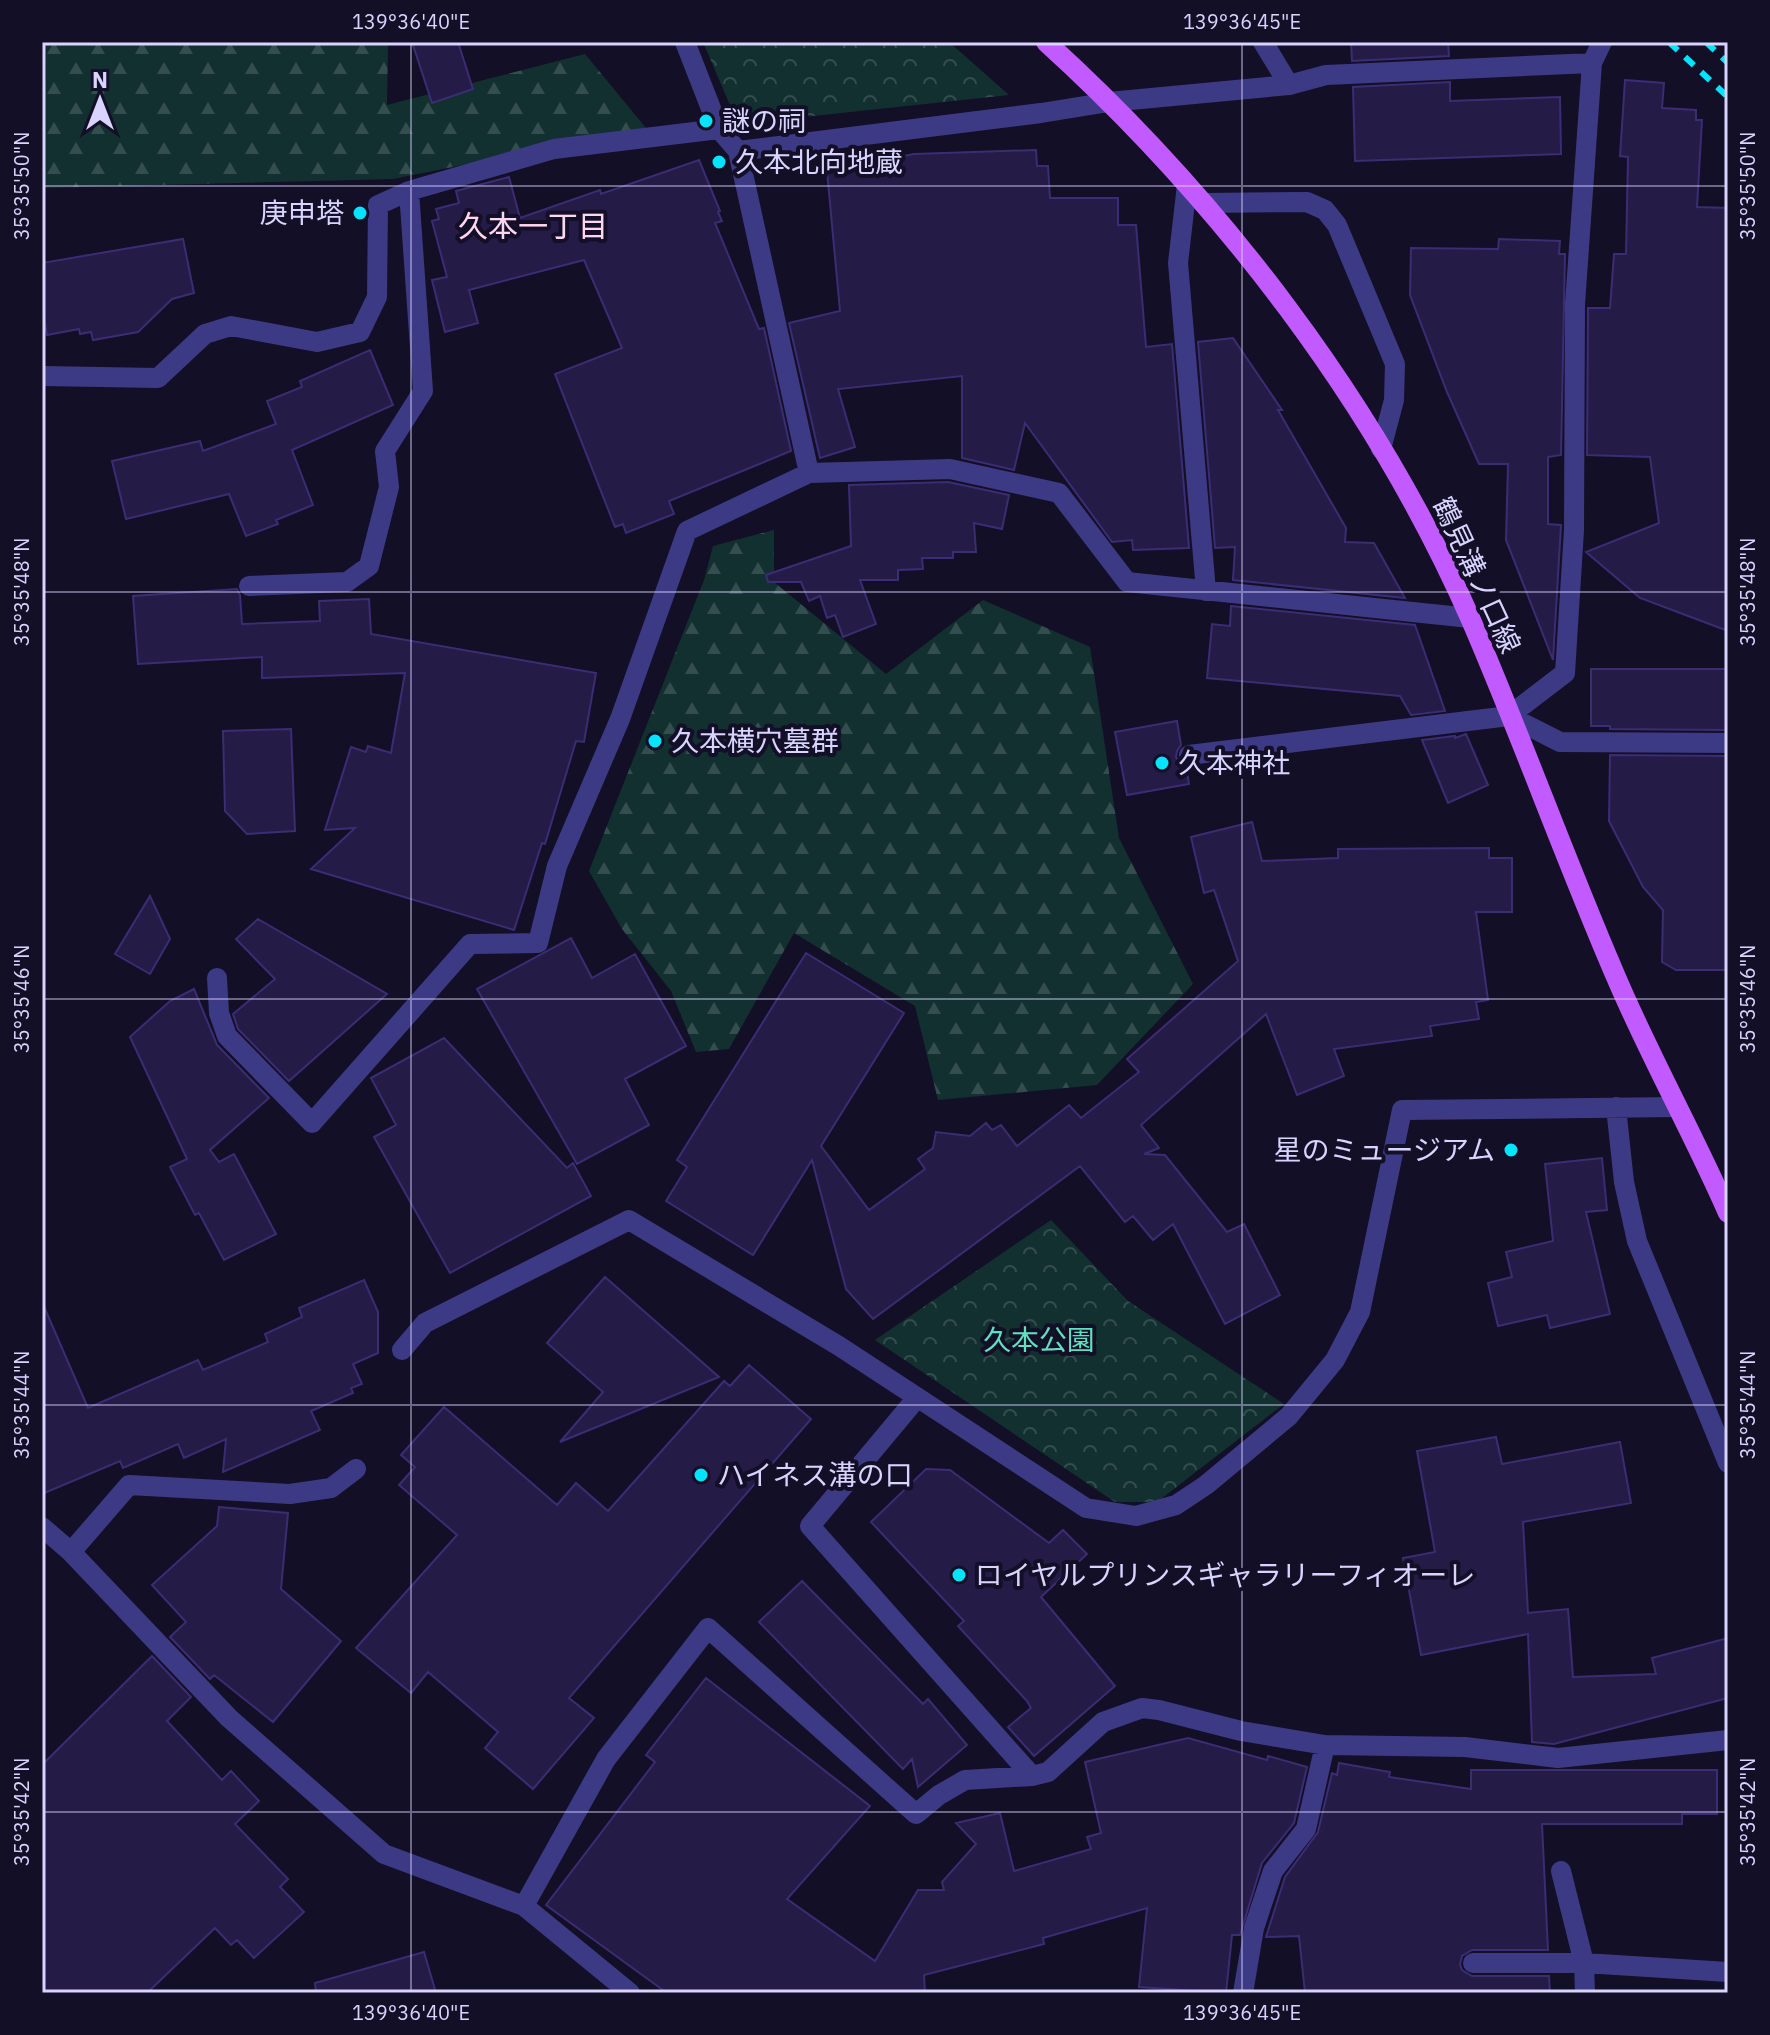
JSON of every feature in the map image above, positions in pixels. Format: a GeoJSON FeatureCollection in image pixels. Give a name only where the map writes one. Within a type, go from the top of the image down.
{"type":"FeatureCollection","features":[{"type":"Feature","properties":{"kind":"main road","name":"鶴見溝ノ口線"},"geometry":{"type":"LineString","coordinates":[[1046,42],[1155,147],[1203,203],[1298,323],[1381,449],[1426,528],[1470,618],[1616,979],[1728,1213]]}},
{"type":"Feature","properties":{"kind":"street"},"geometry":{"type":"LineString","coordinates":[[685,42],[719,129],[738,151],[809,473]]}},
{"type":"Feature","properties":{"kind":"street"},"geometry":{"type":"LineString","coordinates":[[1263,42],[1289,85]]}},
{"type":"Feature","properties":{"kind":"street"},"geometry":{"type":"LineString","coordinates":[[1189,755],[1509,716],[1565,673],[1574,530],[1575,304],[1592,63],[1602,42]]}},
{"type":"Feature","properties":{"kind":"street"},"geometry":{"type":"LineString","coordinates":[[738,151],[1109,102],[1289,85],[1326,75],[1592,63]]}},
{"type":"Feature","properties":{"kind":"street"},"geometry":{"type":"LineString","coordinates":[[43,380],[158,378],[205,334],[231,326],[317,342],[360,332],[377,297],[378,205],[409,191],[554,149],[719,129]]}},
{"type":"Feature","properties":{"kind":"street"},"geometry":{"type":"LineString","coordinates":[[1187,185],[1178,263],[1206,591]]}},
{"type":"Feature","properties":{"kind":"street"},"geometry":{"type":"LineString","coordinates":[[249,586],[347,582],[369,566],[389,487],[385,451],[423,391],[409,191]]}},
{"type":"Feature","properties":{"kind":"street"},"geometry":{"type":"LineString","coordinates":[[1203,203],[1307,202],[1325,210],[1337,225],[1395,364],[1394,400],[1381,449]]}},
{"type":"Feature","properties":{"kind":"street"},"geometry":{"type":"LineString","coordinates":[[217,978],[219,1013],[227,1036],[312,1123],[470,944],[538,943],[557,866],[620,719],[687,531],[809,473],[950,469],[1059,493],[1127,582],[1470,618]]}},
{"type":"Feature","properties":{"kind":"street"},"geometry":{"type":"LineString","coordinates":[[1509,716],[1560,742],[1728,743]]}},
{"type":"Feature","properties":{"kind":"street"},"geometry":{"type":"LineString","coordinates":[[1616,1107],[1624,1182],[1637,1241],[1728,1463]]}},
{"type":"Feature","properties":{"kind":"street"},"geometry":{"type":"LineString","coordinates":[[402,1350],[425,1323],[629,1220],[839,1346],[1086,1508],[1136,1516],[1176,1505],[1206,1485],[1289,1416],[1335,1360],[1360,1312],[1402,1110],[1677,1107]]}},
{"type":"Feature","properties":{"kind":"street"},"geometry":{"type":"LineString","coordinates":[[916,1399],[810,1526],[1032,1776]]}},
{"type":"Feature","properties":{"kind":"street"},"geometry":{"type":"LineString","coordinates":[[71,1552],[129,1485],[290,1494],[331,1488],[356,1469]]}},
{"type":"Feature","properties":{"kind":"street"},"geometry":{"type":"LineString","coordinates":[[42,1527],[71,1552],[229,1718],[384,1854],[524,1906],[630,1993]]}},
{"type":"Feature","properties":{"kind":"street"},"geometry":{"type":"LineString","coordinates":[[524,1906],[606,1759],[708,1628],[916,1814],[939,1795],[965,1780],[1032,1776],[1048,1772],[1103,1722],[1142,1708],[1241,1731],[1325,1745],[1465,1747],[1558,1758],[1728,1740]]}},
{"type":"Feature","properties":{"kind":"street"},"geometry":{"type":"LineString","coordinates":[[1243,1993],[1254,1928],[1273,1871],[1306,1829],[1325,1745]]}},
{"type":"Feature","properties":{"kind":"street"},"geometry":{"type":"LineString","coordinates":[[1561,1871],[1584,1963],[1585,1993]]}},
{"type":"Feature","properties":{"kind":"street"},"geometry":{"type":"LineString","coordinates":[[1473,1963],[1584,1963],[1728,1972]]}},
{"type":"Feature","properties":{"kind":"green space"},"geometry":{"type":"Polygon","coordinates":[[[45,42],[388,42],[387,105],[585,54],[646,128],[393,179],[42,188],[45,42]]]}},
{"type":"Feature","properties":{"kind":"green space"},"geometry":{"type":"Polygon","coordinates":[[[703,42],[949,42],[1009,95],[738,124],[703,42]]]}},
{"type":"Feature","properties":{"kind":"green space"},"geometry":{"type":"Polygon","coordinates":[[[774,530],[774,582],[886,674],[983,600],[1090,647],[1119,838],[1193,984],[1097,1085],[938,1100],[915,1006],[794,933],[729,1049],[696,1052],[671,991],[622,929],[589,871],[704,580],[713,546],[774,530]]]}},
{"type":"Feature","properties":{"kind":"green space","name":"久本公園"},"geometry":{"type":"Polygon","coordinates":[[[1051,1220],[1128,1301],[1284,1404],[1157,1502],[1115,1502],[875,1340],[1051,1220]]]}},
{"type":"Feature","properties":{"kind":"building"},"geometry":{"type":"Polygon","coordinates":[[[412,42],[458,42],[473,89],[432,103],[412,42]]]}},
{"type":"Feature","properties":{"kind":"building"},"geometry":{"type":"Polygon","coordinates":[[[1351,42],[1448,42],[1449,56],[1352,61],[1351,42]]]}},
{"type":"Feature","properties":{"kind":"building"},"geometry":{"type":"Polygon","coordinates":[[[1625,80],[1664,83],[1662,108],[1696,110],[1696,120],[1702,120],[1697,207],[1728,208],[1728,631],[1640,598],[1586,552],[1659,523],[1650,457],[1587,455],[1588,308],[1610,308],[1614,254],[1626,254],[1628,157],[1620,156],[1625,80]]]}},
{"type":"Feature","properties":{"kind":"building"},"geometry":{"type":"Polygon","coordinates":[[[1450,82],[1450,101],[1560,97],[1561,154],[1355,161],[1353,87],[1450,82]]]}},
{"type":"Feature","properties":{"kind":"building"},"geometry":{"type":"Polygon","coordinates":[[[1036,150],[1037,166],[1048,166],[1050,198],[1118,198],[1118,225],[1136,225],[1146,347],[1172,344],[1189,548],[1133,550],[1132,540],[1112,542],[1025,423],[1014,470],[962,458],[962,376],[838,389],[855,447],[820,458],[789,323],[840,311],[827,171],[914,154],[1036,150]]]}},
{"type":"Feature","properties":{"kind":"building"},"geometry":{"type":"Polygon","coordinates":[[[699,160],[720,211],[722,221],[715,223],[759,329],[764,328],[791,451],[669,501],[674,514],[626,533],[623,524],[615,527],[555,374],[622,348],[584,260],[469,290],[478,323],[445,332],[432,280],[447,277],[432,221],[439,219],[436,209],[459,203],[456,191],[509,177],[520,218],[699,160]]]}},
{"type":"Feature","properties":{"kind":"building"},"geometry":{"type":"Polygon","coordinates":[[[183,239],[194,293],[172,299],[138,332],[93,340],[91,332],[80,334],[79,329],[47,335],[42,305],[42,263],[183,239]]]}},
{"type":"Feature","properties":{"kind":"building"},"geometry":{"type":"Polygon","coordinates":[[[1499,239],[1560,241],[1559,254],[1565,254],[1561,455],[1548,457],[1548,524],[1561,525],[1553,660],[1506,540],[1508,464],[1479,464],[1447,392],[1410,295],[1411,248],[1498,249],[1499,239]]]}},
{"type":"Feature","properties":{"kind":"building"},"geometry":{"type":"Polygon","coordinates":[[[1233,338],[1282,410],[1278,410],[1346,528],[1345,542],[1374,543],[1405,598],[1233,580],[1235,547],[1215,548],[1198,342],[1233,338]]]}},
{"type":"Feature","properties":{"kind":"building"},"geometry":{"type":"Polygon","coordinates":[[[370,350],[393,405],[292,450],[313,505],[276,520],[278,524],[246,536],[229,494],[126,519],[112,461],[200,441],[203,451],[276,424],[267,401],[302,387],[300,381],[370,350]]]}},
{"type":"Feature","properties":{"kind":"building"},"geometry":{"type":"Polygon","coordinates":[[[948,482],[1009,495],[1002,529],[974,523],[976,552],[953,552],[953,558],[922,558],[923,569],[898,570],[898,580],[860,580],[876,624],[843,637],[835,615],[827,618],[820,596],[809,601],[801,582],[768,582],[766,575],[851,546],[849,485],[948,482]]]}},
{"type":"Feature","properties":{"kind":"building"},"geometry":{"type":"Polygon","coordinates":[[[237,589],[242,624],[320,621],[319,601],[369,599],[371,634],[596,673],[584,742],[576,741],[545,844],[542,843],[514,930],[311,869],[355,828],[325,830],[351,747],[366,752],[368,746],[391,753],[405,673],[262,678],[262,657],[138,664],[133,596],[237,589]]]}},
{"type":"Feature","properties":{"kind":"building"},"geometry":{"type":"Polygon","coordinates":[[[1231,606],[1415,625],[1445,711],[1411,715],[1400,696],[1207,678],[1212,624],[1230,626],[1231,606]]]}},
{"type":"Feature","properties":{"kind":"building"},"geometry":{"type":"Polygon","coordinates":[[[1591,669],[1728,669],[1728,730],[1610,729],[1610,726],[1591,726],[1591,669]]]}},
{"type":"Feature","properties":{"kind":"building"},"geometry":{"type":"Polygon","coordinates":[[[1177,721],[1181,745],[1176,757],[1186,767],[1189,784],[1127,795],[1115,732],[1177,721]]]}},
{"type":"Feature","properties":{"kind":"building"},"geometry":{"type":"Polygon","coordinates":[[[291,729],[295,831],[247,834],[225,811],[223,731],[291,729]]]}},
{"type":"Feature","properties":{"kind":"building"},"geometry":{"type":"Polygon","coordinates":[[[1466,734],[1488,785],[1448,803],[1422,740],[1455,738],[1466,734]]]}},
{"type":"Feature","properties":{"kind":"building"},"geometry":{"type":"Polygon","coordinates":[[[1610,755],[1728,756],[1728,970],[1676,970],[1662,962],[1663,910],[1643,887],[1609,821],[1610,755]]]}},
{"type":"Feature","properties":{"kind":"building"},"geometry":{"type":"Polygon","coordinates":[[[1252,822],[1262,861],[1338,858],[1338,849],[1489,848],[1489,858],[1512,858],[1512,912],[1476,912],[1488,1000],[1476,1002],[1479,1019],[1430,1026],[1432,1036],[1334,1049],[1344,1076],[1297,1095],[1266,1014],[1141,1125],[1159,1148],[1144,1154],[1165,1155],[1227,1232],[1244,1224],[1280,1295],[1225,1324],[1173,1224],[1153,1240],[1133,1216],[1125,1222],[1080,1166],[873,1319],[846,1289],[812,1160],[753,1255],[666,1201],[687,1167],[677,1160],[806,953],[904,1013],[821,1146],[869,1210],[925,1169],[918,1159],[933,1148],[936,1132],[970,1136],[986,1123],[992,1130],[1001,1125],[1017,1146],[1069,1105],[1081,1118],[1139,1072],[1127,1059],[1238,961],[1214,890],[1204,893],[1191,837],[1252,822]]]}},
{"type":"Feature","properties":{"kind":"building"},"geometry":{"type":"Polygon","coordinates":[[[150,896],[170,939],[150,974],[115,954],[150,896]]]}},
{"type":"Feature","properties":{"kind":"building"},"geometry":{"type":"Polygon","coordinates":[[[258,919],[387,994],[289,1081],[238,1029],[233,1014],[275,979],[236,939],[258,919]]]}},
{"type":"Feature","properties":{"kind":"building"},"geometry":{"type":"Polygon","coordinates":[[[571,938],[592,978],[635,954],[686,1046],[625,1079],[649,1125],[577,1164],[477,989],[571,938]]]}},
{"type":"Feature","properties":{"kind":"building"},"geometry":{"type":"Polygon","coordinates":[[[194,989],[217,1045],[269,1098],[210,1150],[219,1162],[234,1154],[276,1234],[224,1260],[199,1213],[195,1215],[170,1167],[187,1159],[130,1037],[170,1001],[194,989]]]}},
{"type":"Feature","properties":{"kind":"building"},"geometry":{"type":"Polygon","coordinates":[[[444,1038],[567,1168],[573,1163],[591,1196],[450,1273],[374,1137],[396,1125],[371,1078],[444,1038]]]}},
{"type":"Feature","properties":{"kind":"building"},"geometry":{"type":"Polygon","coordinates":[[[1602,1158],[1607,1210],[1586,1212],[1610,1314],[1550,1328],[1547,1315],[1498,1326],[1488,1283],[1512,1277],[1506,1252],[1553,1241],[1545,1164],[1602,1158]]]}},
{"type":"Feature","properties":{"kind":"building"},"geometry":{"type":"Polygon","coordinates":[[[605,1277],[719,1377],[560,1442],[603,1392],[547,1343],[605,1277]]]}},
{"type":"Feature","properties":{"kind":"building"},"geometry":{"type":"Polygon","coordinates":[[[364,1280],[378,1312],[378,1353],[353,1364],[362,1384],[351,1388],[353,1393],[311,1411],[320,1430],[223,1472],[226,1439],[184,1458],[178,1444],[123,1468],[120,1461],[42,1494],[42,1302],[88,1408],[198,1360],[203,1370],[268,1342],[265,1334],[302,1317],[299,1308],[364,1280]]]}},
{"type":"Feature","properties":{"kind":"building","name":"ハイネス溝の口"},"geometry":{"type":"Polygon","coordinates":[[[749,1365],[811,1419],[569,1698],[594,1718],[533,1789],[485,1748],[498,1732],[428,1672],[411,1693],[356,1648],[457,1535],[399,1485],[415,1467],[401,1455],[444,1407],[557,1505],[576,1483],[608,1511],[724,1381],[730,1386],[749,1365]]]}},
{"type":"Feature","properties":{"kind":"building"},"geometry":{"type":"Polygon","coordinates":[[[1496,1437],[1502,1464],[1620,1442],[1631,1503],[1523,1522],[1528,1613],[1568,1609],[1573,1677],[1656,1674],[1652,1658],[1728,1638],[1728,1698],[1554,1744],[1532,1742],[1528,1634],[1421,1655],[1403,1558],[1435,1552],[1417,1451],[1496,1437]]]}},
{"type":"Feature","properties":{"kind":"building"},"geometry":{"type":"Polygon","coordinates":[[[926,1469],[950,1470],[1049,1543],[1063,1530],[1087,1554],[1041,1597],[1115,1686],[1034,1756],[1008,1727],[1031,1708],[1027,1701],[958,1626],[964,1621],[871,1522],[926,1469]]]}},
{"type":"Feature","properties":{"kind":"building"},"geometry":{"type":"Polygon","coordinates":[[[219,1507],[288,1513],[281,1589],[341,1641],[273,1722],[214,1675],[210,1679],[170,1637],[186,1622],[152,1585],[217,1526],[219,1507]]]}},
{"type":"Feature","properties":{"kind":"building"},"geometry":{"type":"Polygon","coordinates":[[[802,1581],[923,1704],[928,1699],[967,1745],[918,1787],[912,1759],[903,1769],[759,1622],[802,1581]]]}},
{"type":"Feature","properties":{"kind":"building"},"geometry":{"type":"Polygon","coordinates":[[[152,1656],[191,1697],[167,1721],[222,1780],[231,1771],[259,1801],[235,1824],[288,1879],[280,1887],[304,1912],[254,1958],[237,1940],[231,1945],[215,1928],[147,1993],[42,1993],[42,1765],[152,1656]]]}},
{"type":"Feature","properties":{"kind":"building"},"geometry":{"type":"Polygon","coordinates":[[[706,1678],[870,1806],[787,1899],[875,1961],[918,1890],[944,1890],[942,1882],[976,1844],[956,1823],[1000,1813],[1014,1871],[1091,1849],[1087,1837],[1101,1833],[1085,1762],[1188,1738],[1267,1760],[1268,1756],[1307,1767],[1294,1823],[1262,1863],[1240,1935],[1232,1935],[1226,1993],[1139,1987],[1147,1908],[1043,1938],[1044,1944],[924,1975],[925,1993],[667,1993],[546,1905],[655,1762],[646,1755],[706,1678]]]}},
{"type":"Feature","properties":{"kind":"building"},"geometry":{"type":"Polygon","coordinates":[[[1339,1763],[1390,1772],[1389,1777],[1471,1789],[1471,1770],[1717,1770],[1717,1814],[1682,1814],[1682,1824],[1542,1824],[1548,1950],[1472,1950],[1462,1956],[1460,1964],[1462,1970],[1472,1976],[1549,1976],[1550,1993],[1305,1993],[1299,1936],[1266,1937],[1285,1877],[1318,1832],[1332,1773],[1337,1775],[1339,1763]]]}},
{"type":"Feature","properties":{"kind":"building"},"geometry":{"type":"Polygon","coordinates":[[[424,1952],[436,1993],[316,1993],[315,1983],[424,1952]]]}},
{"type":"Feature","properties":{"kind":"railway"},"geometry":{"type":"LineString","coordinates":[[1669,42],[1728,97]]}},
{"type":"Feature","properties":{"kind":"railway"},"geometry":{"type":"LineString","coordinates":[[1706,42],[1728,63]]}},
{"type":"Feature","properties":{"kind":"place","name":"謎の祠"},"geometry":{"type":"Point","coordinates":[706,121]}},
{"type":"Feature","properties":{"kind":"place","name":"久本北向地蔵"},"geometry":{"type":"Point","coordinates":[719,162]}},
{"type":"Feature","properties":{"kind":"place","name":"庚申塔"},"geometry":{"type":"Point","coordinates":[360,213]}},
{"type":"Feature","properties":{"kind":"place","name":"久本横穴墓群"},"geometry":{"type":"Point","coordinates":[655,741]}},
{"type":"Feature","properties":{"kind":"place","name":"久本神社"},"geometry":{"type":"Point","coordinates":[1162,763]}},
{"type":"Feature","properties":{"kind":"place","name":"星のミュージアム"},"geometry":{"type":"Point","coordinates":[1511,1150]}},
{"type":"Feature","properties":{"kind":"place","name":"ハイネス溝の口"},"geometry":{"type":"Point","coordinates":[701,1475]}},
{"type":"Feature","properties":{"kind":"place","name":"ロイヤルプリンスギャラリーフィオーレ"},"geometry":{"type":"Point","coordinates":[959,1575]}},
{"type":"Feature","properties":{"kind":"district","name":"久本一丁目"},"geometry":{"type":"Point","coordinates":[533,227]}}]}
